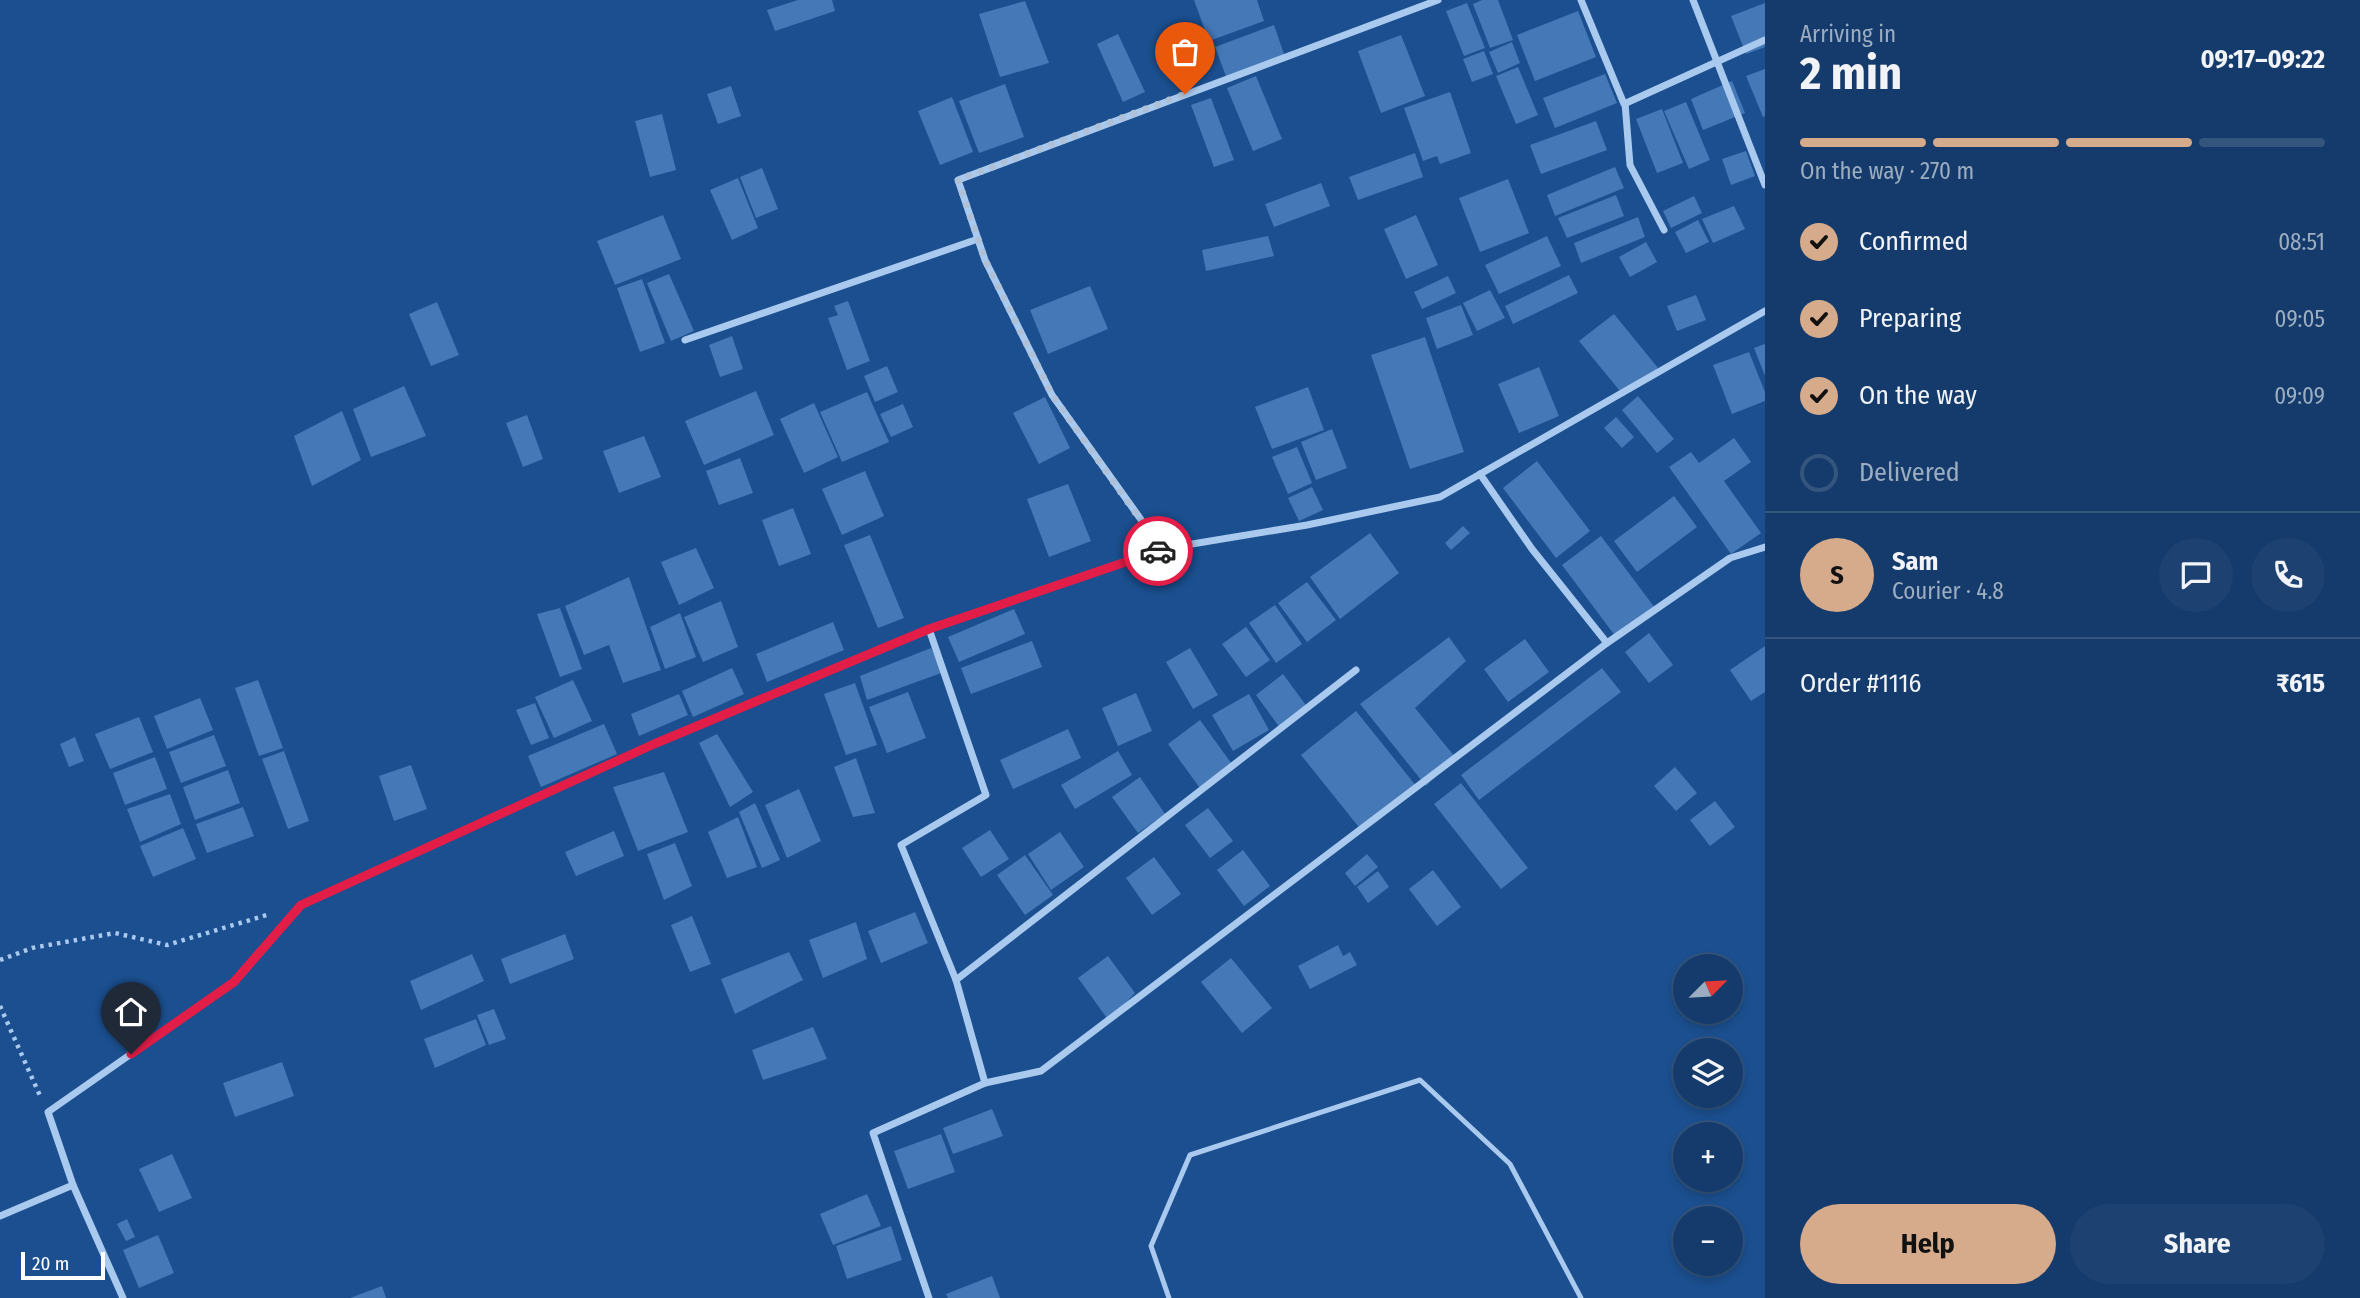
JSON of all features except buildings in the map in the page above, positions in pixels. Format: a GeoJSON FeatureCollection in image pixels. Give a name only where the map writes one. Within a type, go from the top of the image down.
{"type":"FeatureCollection","features":[{"type":"Feature","properties":{"kind":"street"},"geometry":{"type":"LineString","coordinates":[[1162,550],[1052,395],[985,260],[958,180],[1438,0]]}},
{"type":"Feature","properties":{"kind":"street"},"geometry":{"type":"LineString","coordinates":[[1581,0],[1625,103],[1630,165],[1664,230]]}},
{"type":"Feature","properties":{"kind":"street"},"geometry":{"type":"LineString","coordinates":[[1693,0],[1765,185]]}},
{"type":"Feature","properties":{"kind":"street"},"geometry":{"type":"LineString","coordinates":[[1625,103],[1765,40]]}},
{"type":"Feature","properties":{"kind":"street"},"geometry":{"type":"LineString","coordinates":[[685,340],[978,239]]}},
{"type":"Feature","properties":{"kind":"street"},"geometry":{"type":"LineString","coordinates":[[123,1298],[73,1185],[48,1112],[234,982],[301,905],[654,744],[929,629],[1162,550],[1307,525],[1440,497],[1765,311]]}},
{"type":"Feature","properties":{"kind":"street"},"geometry":{"type":"LineString","coordinates":[[1480,474],[1532,549],[1607,643]]}},
{"type":"Feature","properties":{"kind":"street"},"geometry":{"type":"LineString","coordinates":[[929,1298],[873,1133],[985,1083],[1041,1071],[1607,643],[1730,558],[1765,547]]}},
{"type":"Feature","properties":{"kind":"street"},"geometry":{"type":"LineString","coordinates":[[929,629],[986,795],[901,845],[957,980],[985,1083]]}},
{"type":"Feature","properties":{"kind":"street"},"geometry":{"type":"LineString","coordinates":[[957,980],[1356,670]]}},
{"type":"Feature","properties":{"kind":"street"},"geometry":{"type":"LineString","coordinates":[[0,1216],[73,1185]]}},
{"type":"Feature","properties":{"kind":"lane"},"geometry":{"type":"LineString","coordinates":[[1169,1298],[1151,1246],[1189,1155],[1420,1080],[1510,1164],[1581,1298]]}},
{"type":"Feature","properties":{"kind":"path"},"geometry":{"type":"LineString","coordinates":[[0,960],[32,948],[115,933],[167,945],[301,905]]}},
{"type":"Feature","properties":{"kind":"path"},"geometry":{"type":"LineString","coordinates":[[0,1006],[48,1112]]}},
{"type":"Feature","properties":{"kind":"way so far"},"geometry":{"type":"LineString","coordinates":[[1158,551],[1162,550],[1052,395],[985,260],[958,180],[1185,94]]}},
{"type":"Feature","properties":{"kind":"route"},"geometry":{"type":"LineString","coordinates":[[131,1054],[234,982],[301,905],[654,744],[929,629],[1158,551]]}}]}
